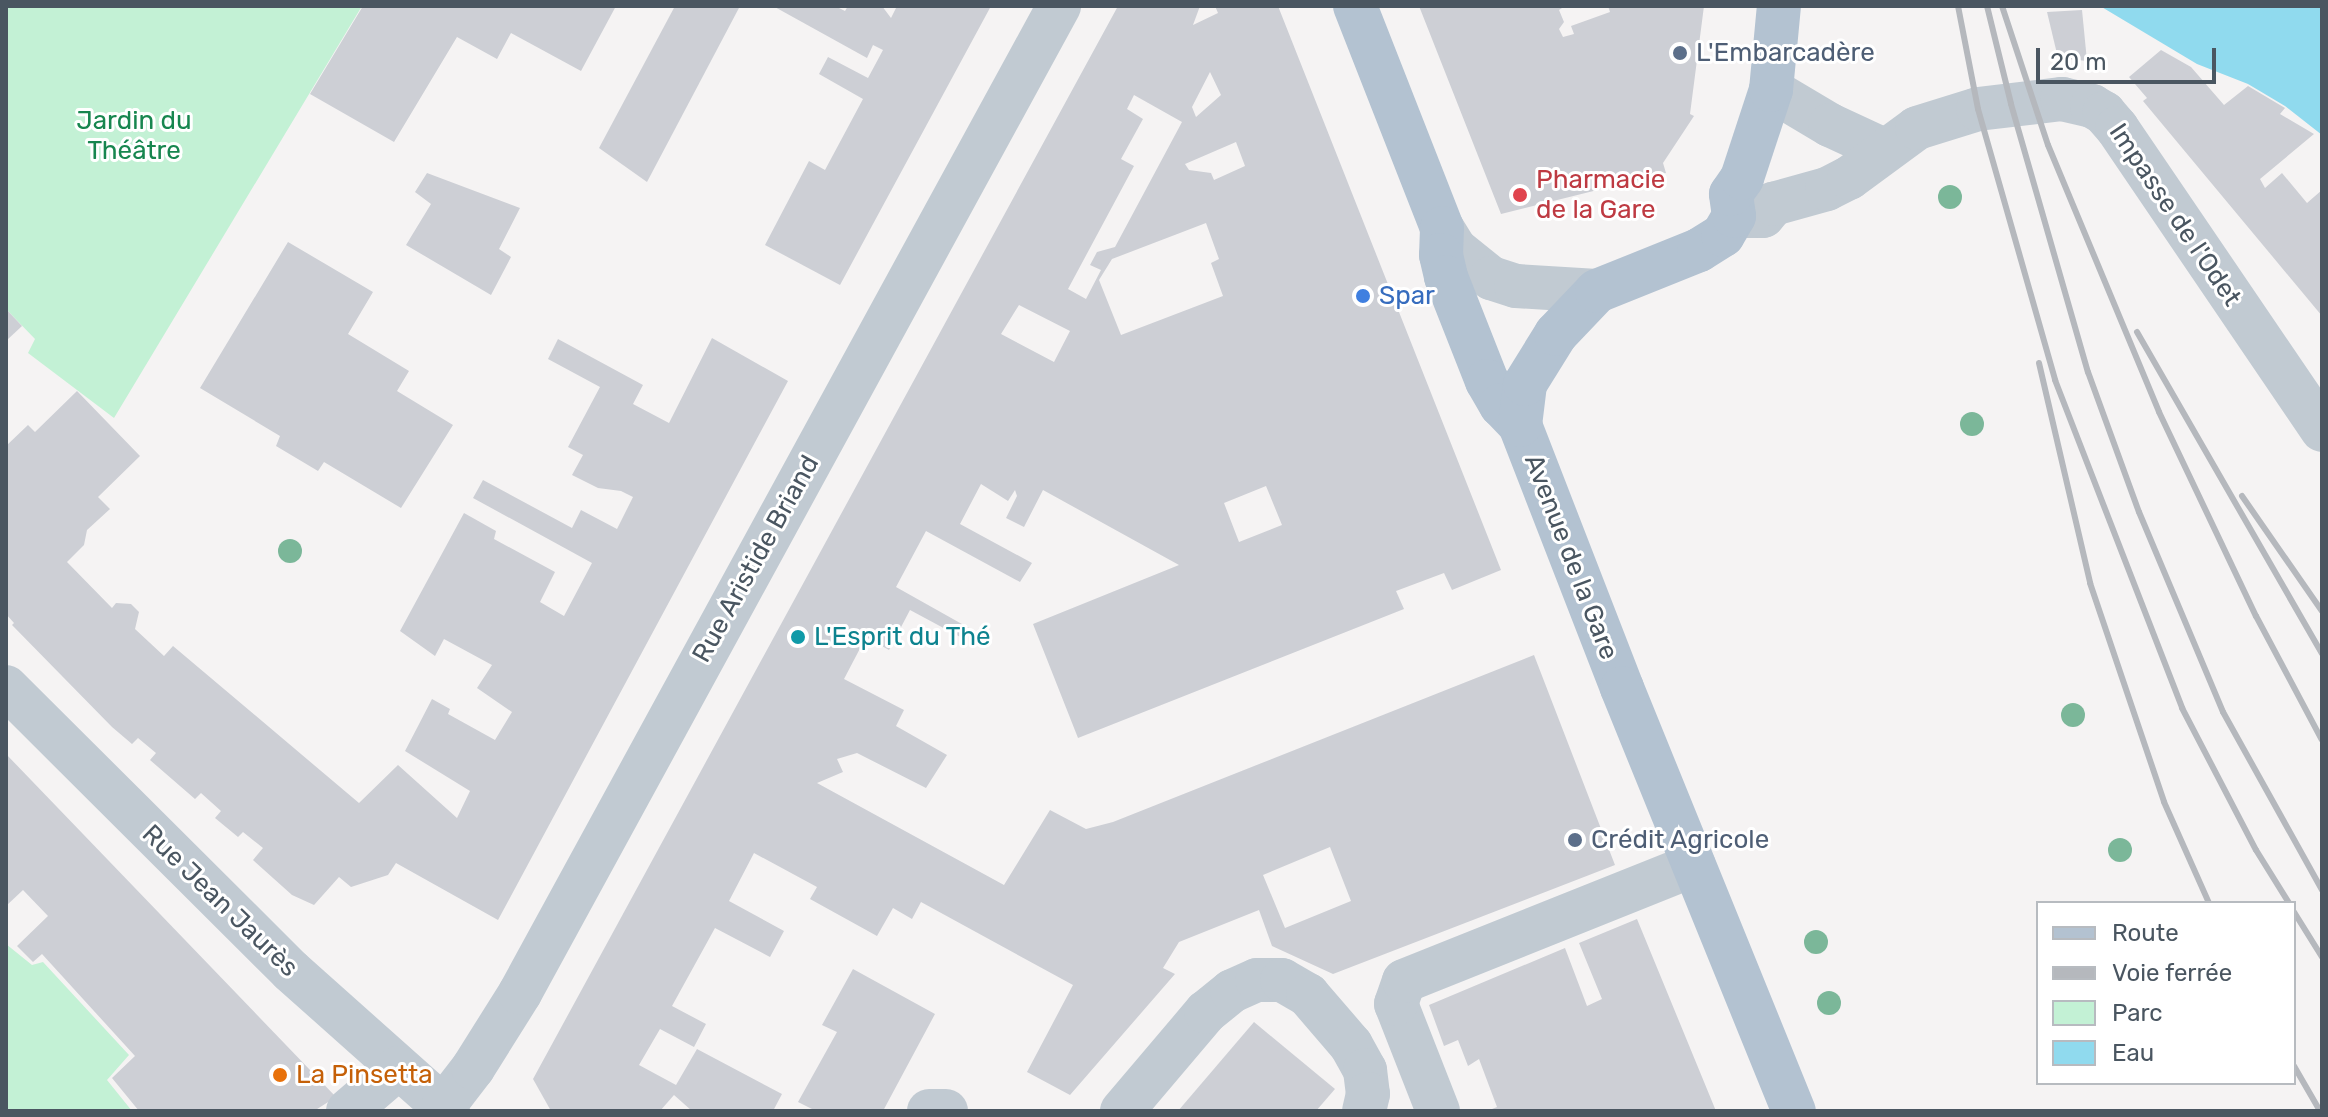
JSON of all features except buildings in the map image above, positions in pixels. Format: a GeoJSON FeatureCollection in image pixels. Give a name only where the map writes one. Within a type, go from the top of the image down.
{"type":"FeatureCollection","features":[{"type":"Feature","properties":{"kind":"main road","name":"Avenue de la Gare"},"geometry":{"type":"LineString","coordinates":[[1355,6],[1442,228],[1441,255],[1446,277],[1487,381],[1501,405],[1520,425],[1794,1111]]}},
{"type":"Feature","properties":{"kind":"main road"},"geometry":{"type":"LineString","coordinates":[[1520,425],[1525,384],[1556,334],[1597,291],[1699,250],[1723,235],[1734,216],[1731,194],[1742,178],[1771,90],[1779,6]]}},
{"type":"Feature","properties":{"kind":"street","name":"Rue Aristide Briand"},"geometry":{"type":"LineString","coordinates":[[445,1109],[520,993],[1059,6]]}},
{"type":"Feature","properties":{"kind":"street"},"geometry":{"type":"LineString","coordinates":[[1771,90],[1830,125],[1884,150]]}},
{"type":"Feature","properties":{"kind":"street","name":"Impasse de l'Odet"},"geometry":{"type":"LineString","coordinates":[[1734,216],[1763,216],[1773,204],[1827,189],[1849,178],[1917,128],[1978,109],[2062,99],[2104,113],[2322,430]]}},
{"type":"Feature","properties":{"kind":"street"},"geometry":{"type":"LineString","coordinates":[[1442,228],[1456,250],[1491,278],[1516,286],[1597,291]]}},
{"type":"Feature","properties":{"kind":"street","name":"Rue Jean Jaurès"},"geometry":{"type":"LineString","coordinates":[[6,687],[280,961],[445,1109]]}},
{"type":"Feature","properties":{"kind":"street"},"geometry":{"type":"LineString","coordinates":[[1438,1111],[1396,1004],[1404,981],[1694,865]]}},
{"type":"Feature","properties":{"kind":"street"},"geometry":{"type":"LineString","coordinates":[[1122,1111],[1206,1012],[1232,991],[1257,980],[1282,980],[1308,995],[1351,1045],[1365,1070],[1368,1094],[1364,1111]]}},
{"type":"Feature","properties":{"kind":"street"},"geometry":{"type":"LineString","coordinates":[[348,1111],[398,1068]]}},
{"type":"Feature","properties":{"kind":"street"},"geometry":{"type":"LineString","coordinates":[[929,1111],[946,1111]]}},
{"type":"Feature","properties":{"kind":"green space","name":"Jardin du Théâtre"},"geometry":{"type":"Polygon","coordinates":[[[6,6],[362,6],[114,418],[28,353],[35,339],[6,309],[6,6]]]}},
{"type":"Feature","properties":{"kind":"green space"},"geometry":{"type":"Polygon","coordinates":[[[6,944],[32,965],[43,962],[129,1055],[107,1080],[132,1111],[6,1111],[6,944]]]}},
{"type":"Feature","properties":{"kind":"water"},"geometry":{"type":"Polygon","coordinates":[[[2100,6],[2322,6],[2322,135],[2285,106],[2248,84],[2197,64],[2100,6]]]}},
{"type":"Feature","properties":{"kind":"railway"},"geometry":{"type":"LineString","coordinates":[[1958,6],[1978,109],[2055,380],[2182,708],[2256,850],[2288,901]]}},
{"type":"Feature","properties":{"kind":"railway"},"geometry":{"type":"LineString","coordinates":[[1987,6],[2011,104],[2088,372],[2139,512],[2223,712],[2322,890]]}},
{"type":"Feature","properties":{"kind":"railway"},"geometry":{"type":"LineString","coordinates":[[2002,6],[2048,145],[2159,412],[2256,616],[2322,740]]}},
{"type":"Feature","properties":{"kind":"railway"},"geometry":{"type":"LineString","coordinates":[[2137,332],[2322,654]]}},
{"type":"Feature","properties":{"kind":"railway"},"geometry":{"type":"LineString","coordinates":[[2039,363],[2090,583],[2164,802],[2208,901]]}},
{"type":"Feature","properties":{"kind":"railway"},"geometry":{"type":"LineString","coordinates":[[2242,496],[2322,611]]}},
{"type":"Feature","properties":{"kind":"railway"},"geometry":{"type":"LineString","coordinates":[[2296,915],[2322,957]]}},
{"type":"Feature","properties":{"kind":"railway"},"geometry":{"type":"LineString","coordinates":[[2296,1069],[2320,1111]]}},
{"type":"Feature","properties":{"kind":"place","name":"L'Embarcadère"},"geometry":{"type":"Point","coordinates":[1680,53]}},
{"type":"Feature","properties":{"kind":"place","name":"Pharmacie de la Gare"},"geometry":{"type":"Point","coordinates":[1520,195]}},
{"type":"Feature","properties":{"kind":"place","name":"Spar"},"geometry":{"type":"Point","coordinates":[1363,296]}},
{"type":"Feature","properties":{"kind":"place","name":"L'Esprit du Thé"},"geometry":{"type":"Point","coordinates":[798,637]}},
{"type":"Feature","properties":{"kind":"place","name":"Crédit Agricole"},"geometry":{"type":"Point","coordinates":[1575,840]}},
{"type":"Feature","properties":{"kind":"place","name":"La Pinsetta"},"geometry":{"type":"Point","coordinates":[280,1075]}}]}
